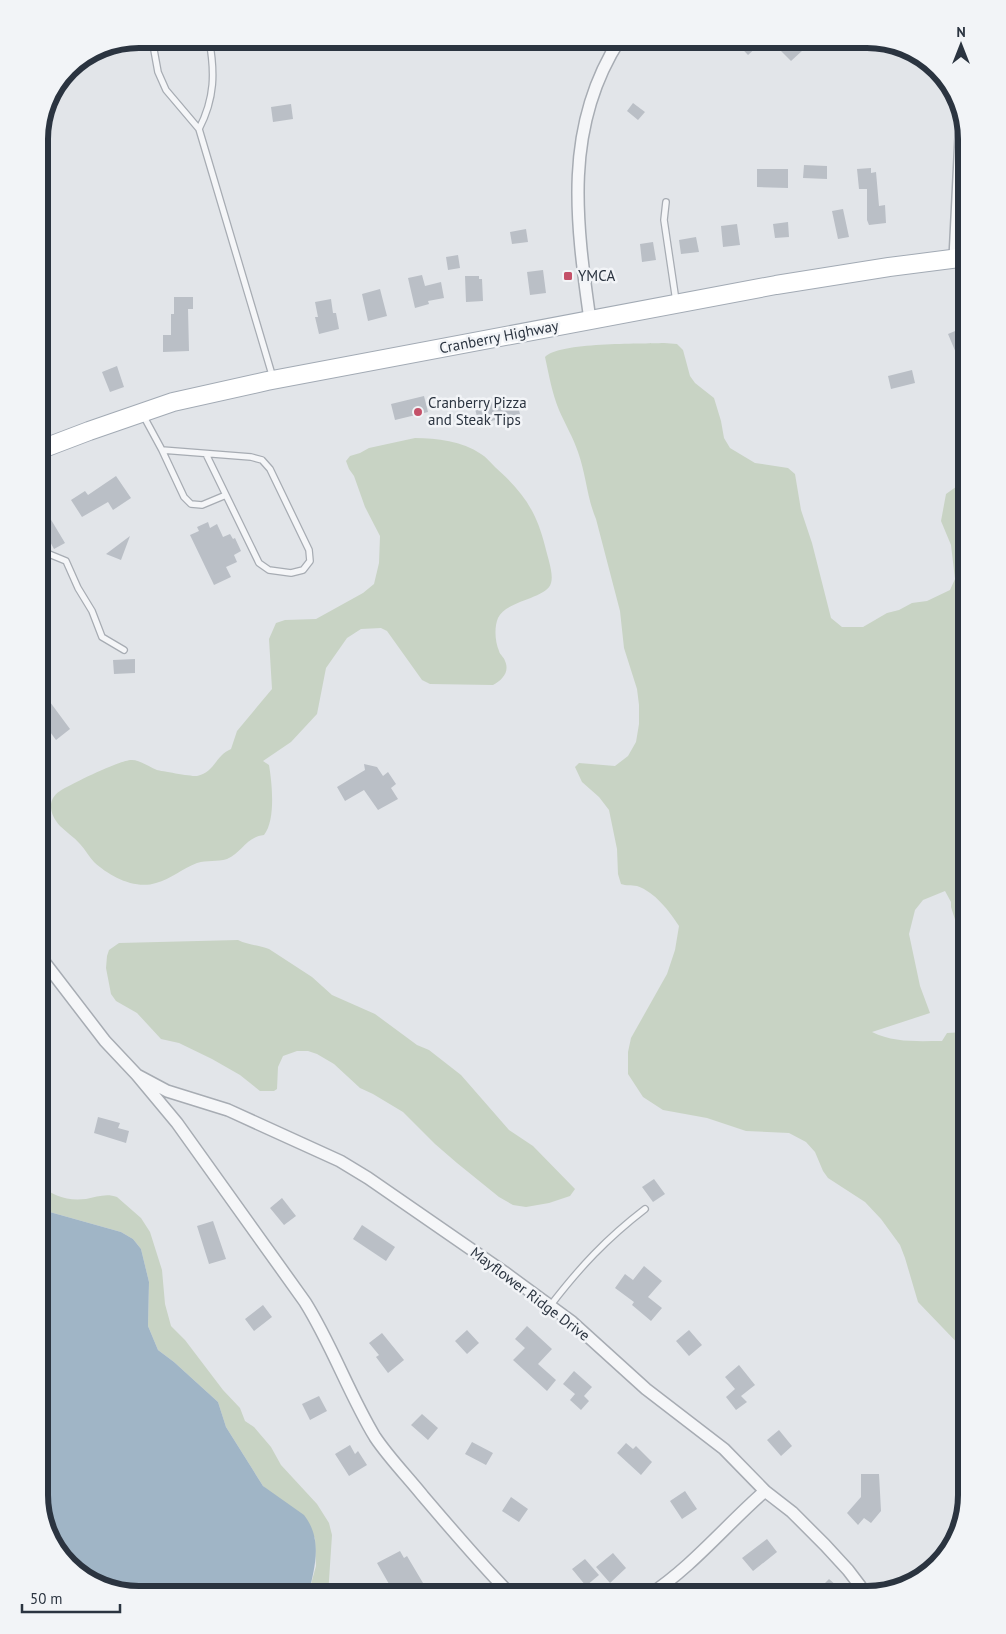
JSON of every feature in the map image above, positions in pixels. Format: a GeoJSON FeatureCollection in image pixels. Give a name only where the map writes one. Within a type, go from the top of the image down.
{"type":"FeatureCollection","features":[{"type":"Feature","properties":{"kind":"main road","name":"Cranberry Highway"},"geometry":{"type":"LineString","coordinates":[[48,447],[173,402],[273,380],[776,285],[958,258]]}},
{"type":"Feature","properties":{"kind":"street"},"geometry":{"type":"LineString","coordinates":[[590,320],[583,271],[578,210],[579,159],[583,128],[590,101],[615,48]]}},
{"type":"Feature","properties":{"kind":"street","name":"Mayflower Ridge Drive"},"geometry":{"type":"LineString","coordinates":[[48,967],[105,1042],[137,1075],[177,1123],[309,1309],[333,1351],[360,1411],[384,1450],[481,1565],[503,1587]]}},
{"type":"Feature","properties":{"kind":"street","name":"Mayflower Ridge Drive"},"geometry":{"type":"LineString","coordinates":[[137,1075],[167,1091],[228,1110],[340,1161],[374,1182],[550,1306],[585,1333],[646,1389],[724,1448],[765,1491],[792,1512],[848,1570],[861,1587]]}},
{"type":"Feature","properties":{"kind":"street"},"geometry":{"type":"LineString","coordinates":[[660,1587],[680,1572],[765,1491]]}},
{"type":"Feature","properties":{"kind":"lane"},"geometry":{"type":"LineString","coordinates":[[154,48],[158,72],[166,90],[199,129],[273,380]]}},
{"type":"Feature","properties":{"kind":"lane"},"geometry":{"type":"LineString","coordinates":[[199,129],[207,114],[211,100],[214,65],[211,48]]}},
{"type":"Feature","properties":{"kind":"lane"},"geometry":{"type":"LineString","coordinates":[[666,202],[664,220],[676,303]]}},
{"type":"Feature","properties":{"kind":"lane"},"geometry":{"type":"LineString","coordinates":[[142,413],[184,497],[190,504],[202,505],[226,495]]}},
{"type":"Feature","properties":{"kind":"lane"},"geometry":{"type":"LineString","coordinates":[[162,450],[251,457],[262,460],[270,469],[309,550],[310,561],[303,570],[291,573],[269,570],[259,563],[206,454]]}},
{"type":"Feature","properties":{"kind":"lane"},"geometry":{"type":"LineString","coordinates":[[48,553],[66,561],[78,588],[92,611],[102,637],[124,650]]}},
{"type":"Feature","properties":{"kind":"lane"},"geometry":{"type":"LineString","coordinates":[[550,1306],[592,1254],[612,1235],[645,1209]]}},
{"type":"Feature","properties":{"kind":"green space"},"geometry":{"type":"Polygon","coordinates":[[[677,344],[683,350],[690,376],[695,383],[714,398],[724,438],[730,448],[755,463],[788,468],[795,474],[801,510],[812,543],[831,618],[842,627],[863,627],[887,613],[899,610],[912,603],[927,601],[950,590],[955,579],[951,545],[941,521],[946,494],[958,485],[958,929],[951,902],[945,891],[923,900],[915,910],[909,934],[920,986],[930,1013],[872,1032],[897,1040],[915,1041],[942,1041],[947,1033],[958,1032],[958,1344],[918,1302],[900,1245],[881,1219],[865,1202],[828,1178],[815,1152],[806,1142],[789,1133],[746,1131],[707,1118],[663,1110],[643,1097],[628,1074],[628,1052],[631,1038],[667,974],[675,950],[679,926],[656,897],[637,886],[621,884],[618,874],[617,849],[609,810],[599,797],[582,782],[575,767],[579,763],[615,766],[628,756],[636,742],[639,724],[639,705],[637,689],[624,648],[620,611],[581,460],[557,404],[545,357],[553,352],[582,346],[677,344]]]}},
{"type":"Feature","properties":{"kind":"green space"},"geometry":{"type":"Polygon","coordinates":[[[415,438],[458,443],[483,455],[513,484],[527,502],[537,522],[550,564],[552,579],[548,588],[542,593],[509,607],[498,618],[496,639],[507,669],[504,675],[493,685],[430,684],[422,680],[387,631],[381,628],[361,629],[347,638],[326,668],[317,714],[291,742],[263,761],[269,765],[272,801],[270,820],[264,835],[248,842],[237,853],[227,859],[197,863],[167,879],[148,885],[131,883],[115,877],[100,867],[92,860],[78,841],[57,822],[51,808],[53,799],[60,791],[118,763],[135,760],[157,770],[197,776],[208,771],[221,756],[231,749],[237,731],[272,689],[269,639],[276,623],[285,620],[316,619],[363,593],[374,584],[379,563],[380,536],[365,507],[354,476],[346,461],[350,456],[369,448],[415,438]]]}},
{"type":"Feature","properties":{"kind":"green space"},"geometry":{"type":"Polygon","coordinates":[[[238,940],[269,949],[312,977],[332,995],[375,1014],[417,1045],[429,1050],[461,1075],[509,1130],[533,1146],[575,1189],[570,1196],[549,1203],[526,1207],[513,1205],[499,1197],[457,1163],[403,1112],[360,1088],[334,1064],[317,1054],[308,1051],[297,1051],[283,1056],[278,1067],[277,1089],[274,1091],[260,1091],[240,1075],[212,1059],[179,1043],[161,1039],[137,1013],[116,1001],[111,994],[106,968],[107,956],[109,950],[119,943],[238,940]]]}},
{"type":"Feature","properties":{"kind":"green space"},"geometry":{"type":"Polygon","coordinates":[[[48,1191],[66,1198],[86,1199],[105,1195],[117,1197],[141,1218],[150,1232],[162,1270],[165,1304],[171,1326],[185,1340],[223,1390],[240,1408],[245,1421],[254,1427],[271,1447],[281,1465],[317,1504],[329,1523],[332,1535],[329,1586],[310,1586],[316,1566],[315,1538],[263,1486],[226,1427],[218,1402],[158,1350],[148,1326],[149,1282],[141,1249],[133,1239],[121,1232],[48,1212],[48,1191]]]}},
{"type":"Feature","properties":{"kind":"water"},"geometry":{"type":"Polygon","coordinates":[[[48,1212],[121,1232],[133,1239],[141,1249],[149,1282],[148,1326],[158,1350],[218,1402],[226,1427],[263,1486],[304,1515],[314,1534],[316,1554],[310,1586],[121,1585],[109,1582],[88,1571],[63,1546],[52,1525],[48,1507],[48,1212]]]}},
{"type":"Feature","properties":{"kind":"building"},"geometry":{"type":"Polygon","coordinates":[[[741,48],[756,48],[748,55],[741,48]]]}},
{"type":"Feature","properties":{"kind":"building"},"geometry":{"type":"Polygon","coordinates":[[[778,48],[801,48],[803,50],[791,61],[778,48]]]}},
{"type":"Feature","properties":{"kind":"building"},"geometry":{"type":"Polygon","coordinates":[[[633,103],[645,112],[638,120],[627,111],[633,103]]]}},
{"type":"Feature","properties":{"kind":"building"},"geometry":{"type":"Polygon","coordinates":[[[291,104],[293,119],[273,122],[271,107],[291,104]]]}},
{"type":"Feature","properties":{"kind":"building"},"geometry":{"type":"Polygon","coordinates":[[[804,165],[827,166],[827,179],[803,178],[804,165]]]}},
{"type":"Feature","properties":{"kind":"building"},"geometry":{"type":"Polygon","coordinates":[[[871,168],[871,173],[876,172],[879,206],[885,205],[886,223],[869,225],[867,220],[867,189],[859,189],[857,169],[871,168]]]}},
{"type":"Feature","properties":{"kind":"building"},"geometry":{"type":"Polygon","coordinates":[[[757,169],[788,169],[788,188],[757,187],[757,169]]]}},
{"type":"Feature","properties":{"kind":"building"},"geometry":{"type":"Polygon","coordinates":[[[843,209],[849,237],[838,239],[832,211],[843,209]]]}},
{"type":"Feature","properties":{"kind":"building"},"geometry":{"type":"Polygon","coordinates":[[[788,222],[789,237],[775,238],[773,224],[788,222]]]}},
{"type":"Feature","properties":{"kind":"building"},"geometry":{"type":"Polygon","coordinates":[[[737,224],[740,245],[723,247],[721,226],[737,224]]]}},
{"type":"Feature","properties":{"kind":"building"},"geometry":{"type":"Polygon","coordinates":[[[526,229],[528,242],[512,244],[510,232],[526,229]]]}},
{"type":"Feature","properties":{"kind":"building"},"geometry":{"type":"Polygon","coordinates":[[[696,237],[699,252],[681,254],[679,240],[696,237]]]}},
{"type":"Feature","properties":{"kind":"building"},"geometry":{"type":"Polygon","coordinates":[[[653,242],[656,260],[642,262],[640,244],[653,242]]]}},
{"type":"Feature","properties":{"kind":"building"},"geometry":{"type":"Polygon","coordinates":[[[458,255],[460,268],[448,270],[446,257],[458,255]]]}},
{"type":"Feature","properties":{"kind":"building"},"geometry":{"type":"Polygon","coordinates":[[[543,270],[546,293],[530,295],[527,272],[543,270]]]}},
{"type":"Feature","properties":{"kind":"building"},"geometry":{"type":"Polygon","coordinates":[[[422,275],[425,286],[441,282],[444,298],[428,301],[429,304],[415,308],[408,278],[422,275]]]}},
{"type":"Feature","properties":{"kind":"building"},"geometry":{"type":"Polygon","coordinates":[[[465,276],[479,276],[479,279],[482,279],[483,301],[466,302],[465,276]]]}},
{"type":"Feature","properties":{"kind":"building"},"geometry":{"type":"Polygon","coordinates":[[[380,289],[387,316],[368,321],[362,294],[380,289]]]}},
{"type":"Feature","properties":{"kind":"building"},"geometry":{"type":"Polygon","coordinates":[[[174,297],[193,297],[193,309],[188,309],[189,351],[163,352],[163,335],[171,335],[171,314],[174,314],[174,297]]]}},
{"type":"Feature","properties":{"kind":"building"},"geometry":{"type":"Polygon","coordinates":[[[331,299],[333,313],[336,313],[339,329],[319,334],[315,317],[318,317],[315,302],[331,299]]]}},
{"type":"Feature","properties":{"kind":"building"},"geometry":{"type":"Polygon","coordinates":[[[958,330],[958,358],[948,334],[958,330]]]}},
{"type":"Feature","properties":{"kind":"building"},"geometry":{"type":"Polygon","coordinates":[[[117,366],[124,387],[110,392],[102,372],[117,366]]]}},
{"type":"Feature","properties":{"kind":"building"},"geometry":{"type":"Polygon","coordinates":[[[912,370],[915,383],[891,389],[888,376],[912,370]]]}},
{"type":"Feature","properties":{"kind":"building"},"geometry":{"type":"Polygon","coordinates":[[[424,396],[428,412],[395,420],[391,404],[424,396]]]}},
{"type":"Feature","properties":{"kind":"building"},"geometry":{"type":"Polygon","coordinates":[[[499,396],[501,403],[516,399],[520,414],[487,422],[486,418],[478,420],[475,409],[481,407],[479,401],[499,396]]]}},
{"type":"Feature","properties":{"kind":"building"},"geometry":{"type":"Polygon","coordinates":[[[116,476],[131,498],[113,510],[108,502],[82,517],[71,500],[85,491],[88,495],[116,476]]]}},
{"type":"Feature","properties":{"kind":"building"},"geometry":{"type":"Polygon","coordinates":[[[50,518],[65,543],[54,549],[48,538],[48,519],[50,518]]]}},
{"type":"Feature","properties":{"kind":"building"},"geometry":{"type":"Polygon","coordinates":[[[208,522],[210,528],[217,524],[223,537],[230,534],[233,539],[235,538],[241,551],[234,555],[237,562],[226,567],[231,577],[214,585],[190,535],[199,531],[197,527],[208,522]]]}},
{"type":"Feature","properties":{"kind":"building"},"geometry":{"type":"Polygon","coordinates":[[[130,536],[121,560],[106,554],[130,536]]]}},
{"type":"Feature","properties":{"kind":"building"},"geometry":{"type":"Polygon","coordinates":[[[135,659],[135,673],[114,674],[113,660],[135,659]]]}},
{"type":"Feature","properties":{"kind":"building"},"geometry":{"type":"Polygon","coordinates":[[[50,702],[70,729],[56,740],[48,729],[48,703],[50,702]]]}},
{"type":"Feature","properties":{"kind":"building"},"geometry":{"type":"Polygon","coordinates":[[[364,764],[377,767],[383,776],[388,772],[396,784],[391,788],[398,799],[378,810],[364,790],[345,801],[337,787],[365,770],[364,764]]]}},
{"type":"Feature","properties":{"kind":"building"},"geometry":{"type":"Polygon","coordinates":[[[98,1117],[120,1123],[118,1128],[129,1131],[126,1143],[94,1133],[98,1117]]]}},
{"type":"Feature","properties":{"kind":"building"},"geometry":{"type":"Polygon","coordinates":[[[654,1179],[665,1194],[653,1202],[642,1187],[654,1179]]]}},
{"type":"Feature","properties":{"kind":"building"},"geometry":{"type":"Polygon","coordinates":[[[282,1198],[296,1216],[284,1225],[270,1208],[282,1198]]]}},
{"type":"Feature","properties":{"kind":"building"},"geometry":{"type":"Polygon","coordinates":[[[213,1221],[226,1259],[209,1264],[197,1226],[213,1221]]]}},
{"type":"Feature","properties":{"kind":"building"},"geometry":{"type":"Polygon","coordinates":[[[362,1225],[395,1247],[386,1261],[353,1239],[362,1225]]]}},
{"type":"Feature","properties":{"kind":"building"},"geometry":{"type":"Polygon","coordinates":[[[644,1266],[662,1281],[648,1297],[662,1308],[651,1321],[632,1305],[634,1302],[615,1288],[625,1274],[633,1280],[644,1266]]]}},
{"type":"Feature","properties":{"kind":"building"},"geometry":{"type":"Polygon","coordinates":[[[263,1305],[272,1317],[254,1331],[245,1319],[263,1305]]]}},
{"type":"Feature","properties":{"kind":"building"},"geometry":{"type":"Polygon","coordinates":[[[527,1326],[552,1349],[538,1364],[556,1380],[547,1391],[513,1360],[525,1348],[515,1339],[527,1326]]]}},
{"type":"Feature","properties":{"kind":"building"},"geometry":{"type":"Polygon","coordinates":[[[467,1330],[479,1343],[467,1354],[455,1341],[467,1330]]]}},
{"type":"Feature","properties":{"kind":"building"},"geometry":{"type":"Polygon","coordinates":[[[689,1330],[702,1345],[689,1356],[676,1341],[689,1330]]]}},
{"type":"Feature","properties":{"kind":"building"},"geometry":{"type":"Polygon","coordinates":[[[382,1333],[404,1360],[388,1373],[376,1357],[379,1355],[369,1343],[382,1333]]]}},
{"type":"Feature","properties":{"kind":"building"},"geometry":{"type":"Polygon","coordinates":[[[739,1365],[755,1385],[741,1396],[747,1402],[736,1410],[726,1397],[735,1389],[725,1377],[739,1365]]]}},
{"type":"Feature","properties":{"kind":"building"},"geometry":{"type":"Polygon","coordinates":[[[574,1371],[592,1387],[584,1396],[589,1401],[581,1410],[570,1400],[575,1394],[563,1384],[574,1371]]]}},
{"type":"Feature","properties":{"kind":"building"},"geometry":{"type":"Polygon","coordinates":[[[319,1396],[327,1411],[310,1420],[302,1404],[319,1396]]]}},
{"type":"Feature","properties":{"kind":"building"},"geometry":{"type":"Polygon","coordinates":[[[422,1414],[438,1428],[428,1440],[411,1425],[422,1414]]]}},
{"type":"Feature","properties":{"kind":"building"},"geometry":{"type":"Polygon","coordinates":[[[779,1430],[792,1446],[781,1456],[767,1440],[779,1430]]]}},
{"type":"Feature","properties":{"kind":"building"},"geometry":{"type":"Polygon","coordinates":[[[472,1442],[493,1453],[486,1465],[465,1454],[472,1442]]]}},
{"type":"Feature","properties":{"kind":"building"},"geometry":{"type":"Polygon","coordinates":[[[626,1443],[633,1449],[636,1446],[652,1462],[641,1475],[617,1453],[626,1443]]]}},
{"type":"Feature","properties":{"kind":"building"},"geometry":{"type":"Polygon","coordinates":[[[350,1445],[355,1454],[358,1451],[367,1465],[349,1476],[335,1454],[350,1445]]]}},
{"type":"Feature","properties":{"kind":"building"},"geometry":{"type":"Polygon","coordinates":[[[861,1474],[879,1474],[881,1511],[871,1523],[864,1518],[858,1525],[847,1513],[861,1497],[861,1474]]]}},
{"type":"Feature","properties":{"kind":"building"},"geometry":{"type":"Polygon","coordinates":[[[685,1491],[697,1509],[682,1519],[670,1501],[685,1491]]]}},
{"type":"Feature","properties":{"kind":"building"},"geometry":{"type":"Polygon","coordinates":[[[511,1497],[528,1509],[519,1522],[502,1511],[511,1497]]]}},
{"type":"Feature","properties":{"kind":"building"},"geometry":{"type":"Polygon","coordinates":[[[767,1539],[777,1552],[753,1571],[742,1558],[767,1539]]]}},
{"type":"Feature","properties":{"kind":"building"},"geometry":{"type":"Polygon","coordinates":[[[400,1551],[404,1558],[407,1556],[423,1583],[417,1586],[391,1586],[377,1563],[400,1551]]]}},
{"type":"Feature","properties":{"kind":"building"},"geometry":{"type":"Polygon","coordinates":[[[613,1553],[626,1568],[610,1583],[596,1567],[613,1553]]]}},
{"type":"Feature","properties":{"kind":"building"},"geometry":{"type":"Polygon","coordinates":[[[585,1559],[599,1575],[586,1586],[572,1569],[585,1559]]]}},
{"type":"Feature","properties":{"kind":"building"},"geometry":{"type":"Polygon","coordinates":[[[829,1579],[837,1586],[836,1587],[821,1587],[829,1579]]]}},
{"type":"Feature","properties":{"kind":"place","name":"YMCA"},"geometry":{"type":"Point","coordinates":[568,276]}},
{"type":"Feature","properties":{"kind":"place","name":"Cranberry Pizza and Steak Tips"},"geometry":{"type":"Point","coordinates":[418,412]}}]}
